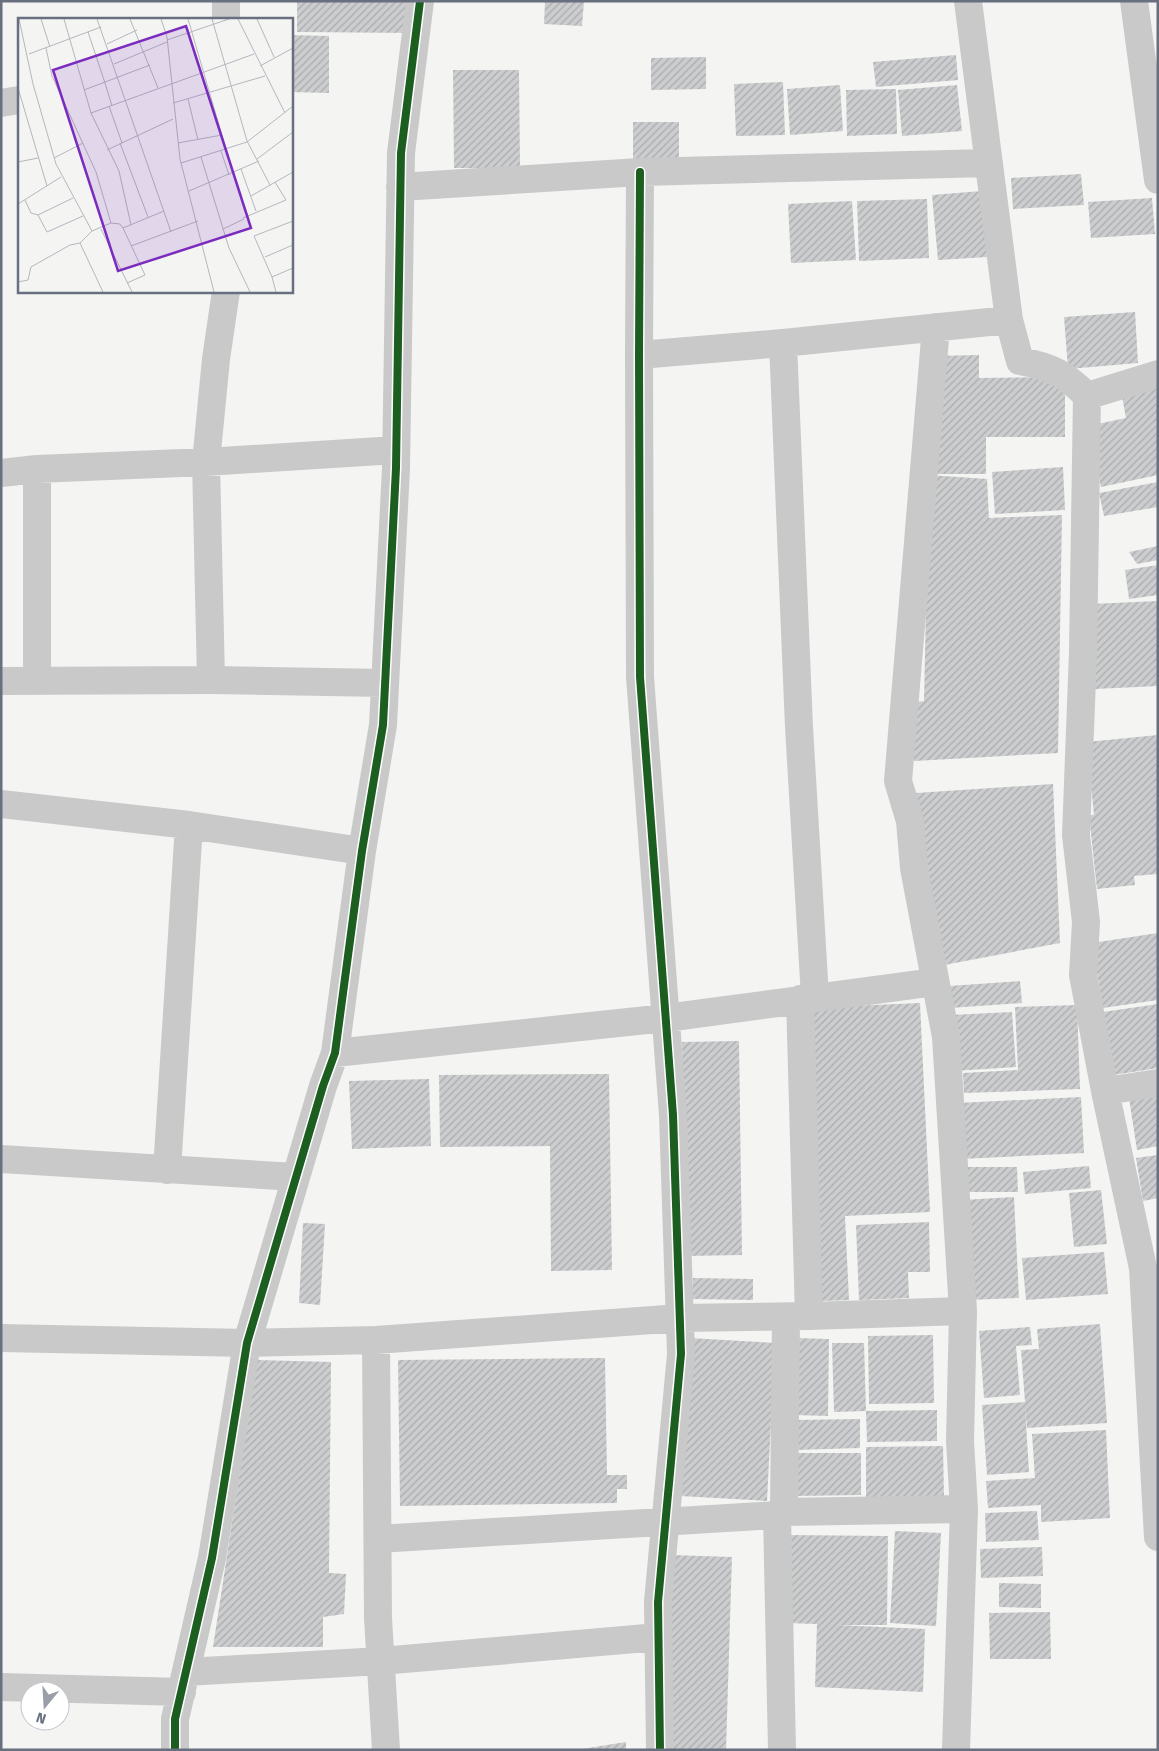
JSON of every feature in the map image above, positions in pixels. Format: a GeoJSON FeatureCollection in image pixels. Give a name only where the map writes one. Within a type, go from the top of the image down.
{"type":"FeatureCollection","features":[{"type":"Feature","properties":{"kind":"street"},"geometry":{"type":"LineString","coordinates":[[226,1],[226,18]]}},
{"type":"Feature","properties":{"kind":"street"},"geometry":{"type":"LineString","coordinates":[[175,1750],[175,1720],[212,1558],[247,1343],[323,1086],[335,1053],[362,851],[383,725],[396,450],[401,153],[420,1]]}},
{"type":"Feature","properties":{"kind":"street"},"geometry":{"type":"LineString","coordinates":[[968,1],[1009,320],[1020,361],[1041,365],[1057,371],[1075,384],[1087,396],[1083,642],[1076,835],[1086,922],[1083,975],[1105,1091],[1143,1268],[1158,1537]]}},
{"type":"Feature","properties":{"kind":"street"},"geometry":{"type":"LineString","coordinates":[[1134,1],[1158,180]]}},
{"type":"Feature","properties":{"kind":"street"},"geometry":{"type":"LineString","coordinates":[[1,103],[18,100]]}},
{"type":"Feature","properties":{"kind":"street"},"geometry":{"type":"LineString","coordinates":[[400,187],[640,172],[989,164]]}},
{"type":"Feature","properties":{"kind":"street"},"geometry":{"type":"LineString","coordinates":[[640,172],[640,677],[673,1115],[681,1354],[658,1602],[660,1750]]}},
{"type":"Feature","properties":{"kind":"street"},"geometry":{"type":"LineString","coordinates":[[211,680],[206,462],[216,359],[226,292]]}},
{"type":"Feature","properties":{"kind":"street"},"geometry":{"type":"LineString","coordinates":[[639,355],[783,343],[1009,320]]}},
{"type":"Feature","properties":{"kind":"street"},"geometry":{"type":"LineString","coordinates":[[936,327],[898,781],[910,821],[914,868],[946,1037],[963,1311],[960,1441],[964,1508],[956,1750]]}},
{"type":"Feature","properties":{"kind":"street"},"geometry":{"type":"LineString","coordinates":[[782,1750],[781,1513],[798,1316],[807,998],[799,727],[783,343]]}},
{"type":"Feature","properties":{"kind":"street"},"geometry":{"type":"LineString","coordinates":[[1087,396],[1158,374]]}},
{"type":"Feature","properties":{"kind":"street"},"geometry":{"type":"LineString","coordinates":[[1,473],[37,469],[206,462],[396,450]]}},
{"type":"Feature","properties":{"kind":"street"},"geometry":{"type":"LineString","coordinates":[[37,469],[37,681]]}},
{"type":"Feature","properties":{"kind":"street"},"geometry":{"type":"LineString","coordinates":[[1,681],[211,680],[385,683]]}},
{"type":"Feature","properties":{"kind":"street"},"geometry":{"type":"LineString","coordinates":[[1,804],[189,825],[362,851]]}},
{"type":"Feature","properties":{"kind":"street"},"geometry":{"type":"LineString","coordinates":[[167,1170],[189,825]]}},
{"type":"Feature","properties":{"kind":"street"},"geometry":{"type":"LineString","coordinates":[[335,1053],[666,1018],[935,982]]}},
{"type":"Feature","properties":{"kind":"street"},"geometry":{"type":"LineString","coordinates":[[1105,1091],[1158,1083]]}},
{"type":"Feature","properties":{"kind":"street"},"geometry":{"type":"LineString","coordinates":[[1,1159],[296,1177]]}},
{"type":"Feature","properties":{"kind":"street"},"geometry":{"type":"LineString","coordinates":[[1,1338],[247,1343],[376,1340],[680,1318],[963,1311]]}},
{"type":"Feature","properties":{"kind":"street"},"geometry":{"type":"LineString","coordinates":[[376,1340],[378,1618],[386,1750]]}},
{"type":"Feature","properties":{"kind":"street"},"geometry":{"type":"LineString","coordinates":[[378,1538],[666,1522],[781,1513],[964,1508]]}},
{"type":"Feature","properties":{"kind":"street"},"geometry":{"type":"LineString","coordinates":[[1,1687],[184,1682],[381,1661],[658,1638]]}},
{"type":"Feature","properties":{"kind":"building"},"geometry":{"type":"Polygon","coordinates":[[[297,1],[414,1],[414,33],[297,32],[297,1]]]}},
{"type":"Feature","properties":{"kind":"building"},"geometry":{"type":"Polygon","coordinates":[[[545,1],[584,1],[582,26],[544,24],[545,1]]]}},
{"type":"Feature","properties":{"kind":"building"},"geometry":{"type":"Polygon","coordinates":[[[292,35],[329,36],[329,93],[292,92],[292,35]]]}},
{"type":"Feature","properties":{"kind":"building"},"geometry":{"type":"Polygon","coordinates":[[[956,55],[958,80],[876,87],[873,62],[956,55]]]}},
{"type":"Feature","properties":{"kind":"building"},"geometry":{"type":"Polygon","coordinates":[[[706,57],[706,89],[651,90],[651,58],[706,57]]]}},
{"type":"Feature","properties":{"kind":"building"},"geometry":{"type":"Polygon","coordinates":[[[453,70],[519,70],[520,168],[454,168],[453,70]]]}},
{"type":"Feature","properties":{"kind":"building"},"geometry":{"type":"Polygon","coordinates":[[[783,82],[785,135],[736,136],[734,84],[783,82]]]}},
{"type":"Feature","properties":{"kind":"building"},"geometry":{"type":"Polygon","coordinates":[[[840,85],[843,131],[790,135],[787,89],[840,85]]]}},
{"type":"Feature","properties":{"kind":"building"},"geometry":{"type":"Polygon","coordinates":[[[957,85],[962,131],[902,136],[898,90],[957,85]]]}},
{"type":"Feature","properties":{"kind":"building"},"geometry":{"type":"Polygon","coordinates":[[[896,89],[897,134],[847,136],[846,90],[896,89]]]}},
{"type":"Feature","properties":{"kind":"building"},"geometry":{"type":"Polygon","coordinates":[[[633,122],[679,122],[679,164],[633,164],[633,122]]]}},
{"type":"Feature","properties":{"kind":"building"},"geometry":{"type":"Polygon","coordinates":[[[1081,174],[1084,205],[1013,209],[1011,178],[1081,174]]]}},
{"type":"Feature","properties":{"kind":"building"},"geometry":{"type":"Polygon","coordinates":[[[982,191],[987,257],[938,260],[932,195],[982,191]]]}},
{"type":"Feature","properties":{"kind":"building"},"geometry":{"type":"Polygon","coordinates":[[[1152,198],[1155,234],[1091,238],[1088,202],[1152,198]]]}},
{"type":"Feature","properties":{"kind":"building"},"geometry":{"type":"Polygon","coordinates":[[[927,199],[929,258],[859,261],[857,201],[927,199]]]}},
{"type":"Feature","properties":{"kind":"building"},"geometry":{"type":"Polygon","coordinates":[[[852,201],[856,260],[791,263],[788,204],[852,201]]]}},
{"type":"Feature","properties":{"kind":"building"},"geometry":{"type":"Polygon","coordinates":[[[1135,312],[1138,363],[1068,369],[1064,317],[1135,312]]]}},
{"type":"Feature","properties":{"kind":"building"},"geometry":{"type":"Polygon","coordinates":[[[979,355],[979,378],[1065,377],[1065,437],[986,437],[986,474],[936,474],[935,356],[979,355]]]}},
{"type":"Feature","properties":{"kind":"building"},"geometry":{"type":"Polygon","coordinates":[[[1158,386],[1158,475],[1101,487],[1088,426],[1126,418],[1121,391],[1158,386]]]}},
{"type":"Feature","properties":{"kind":"building"},"geometry":{"type":"Polygon","coordinates":[[[1063,467],[1065,510],[995,514],[992,472],[1063,467]]]}},
{"type":"Feature","properties":{"kind":"building"},"geometry":{"type":"Polygon","coordinates":[[[929,475],[987,479],[989,518],[1062,515],[1058,753],[914,761],[911,703],[924,701],[929,475]]]}},
{"type":"Feature","properties":{"kind":"building"},"geometry":{"type":"Polygon","coordinates":[[[1158,482],[1158,507],[1104,516],[1099,493],[1158,482]]]}},
{"type":"Feature","properties":{"kind":"building"},"geometry":{"type":"Polygon","coordinates":[[[1158,546],[1158,560],[1137,564],[1129,552],[1158,546]]]}},
{"type":"Feature","properties":{"kind":"building"},"geometry":{"type":"Polygon","coordinates":[[[1158,565],[1158,595],[1129,599],[1125,570],[1158,565]]]}},
{"type":"Feature","properties":{"kind":"building"},"geometry":{"type":"Polygon","coordinates":[[[1158,601],[1158,686],[1095,689],[1091,604],[1158,601]]]}},
{"type":"Feature","properties":{"kind":"building"},"geometry":{"type":"Polygon","coordinates":[[[1158,735],[1158,874],[1134,876],[1135,885],[1097,889],[1089,815],[1094,815],[1087,742],[1158,735]]]}},
{"type":"Feature","properties":{"kind":"building"},"geometry":{"type":"Polygon","coordinates":[[[1053,784],[1060,943],[939,966],[916,793],[1053,784]]]}},
{"type":"Feature","properties":{"kind":"building"},"geometry":{"type":"Polygon","coordinates":[[[1158,933],[1158,1000],[1103,1008],[1092,943],[1158,933]]]}},
{"type":"Feature","properties":{"kind":"building"},"geometry":{"type":"Polygon","coordinates":[[[1020,981],[1022,1003],[950,1008],[949,986],[1020,981]]]}},
{"type":"Feature","properties":{"kind":"building"},"geometry":{"type":"Polygon","coordinates":[[[920,1003],[930,1212],[845,1216],[849,1300],[821,1301],[806,1008],[920,1003]]]}},
{"type":"Feature","properties":{"kind":"building"},"geometry":{"type":"Polygon","coordinates":[[[1158,1004],[1158,1068],[1113,1075],[1103,1012],[1158,1004]]]}},
{"type":"Feature","properties":{"kind":"building"},"geometry":{"type":"Polygon","coordinates":[[[1077,1005],[1080,1089],[964,1093],[963,1073],[1018,1070],[1015,1007],[1077,1005]]]}},
{"type":"Feature","properties":{"kind":"building"},"geometry":{"type":"Polygon","coordinates":[[[1012,1012],[1016,1067],[954,1071],[951,1015],[1012,1012]]]}},
{"type":"Feature","properties":{"kind":"building"},"geometry":{"type":"Polygon","coordinates":[[[739,1041],[742,1255],[686,1256],[682,1042],[739,1041]]]}},
{"type":"Feature","properties":{"kind":"building"},"geometry":{"type":"Polygon","coordinates":[[[609,1074],[612,1270],[551,1271],[550,1146],[440,1147],[439,1075],[609,1074]]]}},
{"type":"Feature","properties":{"kind":"building"},"geometry":{"type":"Polygon","coordinates":[[[429,1079],[431,1146],[352,1149],[349,1081],[429,1079]]]}},
{"type":"Feature","properties":{"kind":"building"},"geometry":{"type":"Polygon","coordinates":[[[1158,1094],[1158,1146],[1137,1150],[1129,1098],[1158,1094]]]}},
{"type":"Feature","properties":{"kind":"building"},"geometry":{"type":"Polygon","coordinates":[[[1081,1097],[1084,1153],[961,1159],[958,1103],[1081,1097]]]}},
{"type":"Feature","properties":{"kind":"building"},"geometry":{"type":"Polygon","coordinates":[[[1158,1155],[1158,1198],[1143,1201],[1136,1158],[1158,1155]]]}},
{"type":"Feature","properties":{"kind":"building"},"geometry":{"type":"Polygon","coordinates":[[[1089,1166],[1091,1188],[1025,1194],[1023,1172],[1089,1166]]]}},
{"type":"Feature","properties":{"kind":"building"},"geometry":{"type":"Polygon","coordinates":[[[966,1167],[1017,1167],[1018,1192],[966,1192],[966,1167]]]}},
{"type":"Feature","properties":{"kind":"building"},"geometry":{"type":"Polygon","coordinates":[[[1101,1190],[1107,1244],[1074,1247],[1069,1193],[1101,1190]]]}},
{"type":"Feature","properties":{"kind":"building"},"geometry":{"type":"Polygon","coordinates":[[[1014,1197],[1019,1298],[968,1300],[963,1200],[1014,1197]]]}},
{"type":"Feature","properties":{"kind":"building"},"geometry":{"type":"Polygon","coordinates":[[[929,1222],[930,1272],[908,1272],[909,1298],[859,1300],[856,1225],[929,1222]]]}},
{"type":"Feature","properties":{"kind":"building"},"geometry":{"type":"Polygon","coordinates":[[[303,1223],[325,1224],[320,1305],[299,1303],[303,1223]]]}},
{"type":"Feature","properties":{"kind":"building"},"geometry":{"type":"Polygon","coordinates":[[[1104,1252],[1108,1294],[1026,1300],[1022,1258],[1104,1252]]]}},
{"type":"Feature","properties":{"kind":"building"},"geometry":{"type":"Polygon","coordinates":[[[693,1278],[753,1279],[753,1300],[692,1299],[693,1278]]]}},
{"type":"Feature","properties":{"kind":"building"},"geometry":{"type":"Polygon","coordinates":[[[1100,1324],[1107,1423],[1027,1428],[1025,1407],[1029,1472],[987,1475],[982,1405],[1025,1402],[1021,1350],[1039,1349],[1037,1329],[1100,1324]]]}},
{"type":"Feature","properties":{"kind":"building"},"geometry":{"type":"Polygon","coordinates":[[[1030,1327],[1032,1345],[1016,1346],[1020,1395],[984,1398],[979,1331],[1030,1327]]]}},
{"type":"Feature","properties":{"kind":"building"},"geometry":{"type":"Polygon","coordinates":[[[933,1335],[934,1403],[869,1404],[868,1336],[933,1335]]]}},
{"type":"Feature","properties":{"kind":"building"},"geometry":{"type":"Polygon","coordinates":[[[689,1338],[775,1343],[767,1501],[681,1496],[689,1338]]]}},
{"type":"Feature","properties":{"kind":"building"},"geometry":{"type":"Polygon","coordinates":[[[795,1338],[829,1339],[828,1416],[794,1415],[795,1338]]]}},
{"type":"Feature","properties":{"kind":"building"},"geometry":{"type":"Polygon","coordinates":[[[832,1343],[864,1343],[866,1411],[834,1412],[832,1343]]]}},
{"type":"Feature","properties":{"kind":"building"},"geometry":{"type":"Polygon","coordinates":[[[605,1358],[607,1475],[627,1475],[627,1489],[617,1489],[617,1503],[400,1506],[398,1360],[605,1358]]]}},
{"type":"Feature","properties":{"kind":"building"},"geometry":{"type":"Polygon","coordinates":[[[257,1360],[331,1362],[329,1573],[346,1574],[344,1614],[323,1617],[323,1647],[213,1647],[257,1360]]]}},
{"type":"Feature","properties":{"kind":"building"},"geometry":{"type":"Polygon","coordinates":[[[937,1410],[937,1441],[867,1442],[866,1411],[937,1410]]]}},
{"type":"Feature","properties":{"kind":"building"},"geometry":{"type":"Polygon","coordinates":[[[860,1419],[860,1448],[795,1450],[795,1420],[860,1419]]]}},
{"type":"Feature","properties":{"kind":"building"},"geometry":{"type":"Polygon","coordinates":[[[1106,1430],[1110,1518],[1041,1522],[1041,1505],[988,1508],[986,1481],[1035,1478],[1032,1434],[1106,1430]]]}},
{"type":"Feature","properties":{"kind":"building"},"geometry":{"type":"Polygon","coordinates":[[[943,1446],[944,1498],[866,1499],[866,1447],[943,1446]]]}},
{"type":"Feature","properties":{"kind":"building"},"geometry":{"type":"Polygon","coordinates":[[[795,1453],[861,1453],[861,1495],[796,1496],[795,1453]]]}},
{"type":"Feature","properties":{"kind":"building"},"geometry":{"type":"Polygon","coordinates":[[[1037,1511],[1039,1540],[986,1542],[985,1513],[1037,1511]]]}},
{"type":"Feature","properties":{"kind":"building"},"geometry":{"type":"Polygon","coordinates":[[[895,1531],[941,1533],[936,1626],[890,1623],[895,1531]]]}},
{"type":"Feature","properties":{"kind":"building"},"geometry":{"type":"Polygon","coordinates":[[[786,1535],[888,1536],[887,1625],[837,1625],[925,1629],[923,1692],[815,1687],[817,1624],[785,1623],[786,1535]]]}},
{"type":"Feature","properties":{"kind":"building"},"geometry":{"type":"Polygon","coordinates":[[[1042,1547],[1043,1576],[981,1578],[980,1549],[1042,1547]]]}},
{"type":"Feature","properties":{"kind":"building"},"geometry":{"type":"Polygon","coordinates":[[[671,1555],[732,1557],[726,1750],[666,1750],[671,1555]]]}},
{"type":"Feature","properties":{"kind":"building"},"geometry":{"type":"Polygon","coordinates":[[[999,1583],[1041,1584],[1041,1608],[999,1607],[999,1583]]]}},
{"type":"Feature","properties":{"kind":"building"},"geometry":{"type":"Polygon","coordinates":[[[1050,1612],[1051,1659],[990,1659],[989,1613],[1050,1612]]]}},
{"type":"Feature","properties":{"kind":"building"},"geometry":{"type":"Polygon","coordinates":[[[626,1742],[626,1750],[582,1750],[582,1749],[626,1742]]]}},
{"type":"Feature","properties":{"kind":"cycle path"},"geometry":{"type":"LineString","coordinates":[[175,1750],[175,1719],[212,1558],[247,1343],[323,1086],[335,1053],[362,851],[383,725],[396,468],[401,153],[420,1]]}},
{"type":"Feature","properties":{"kind":"cycle path"},"geometry":{"type":"LineString","coordinates":[[640,172],[640,677],[673,1115],[681,1354],[658,1602],[660,1750]]}}]}
